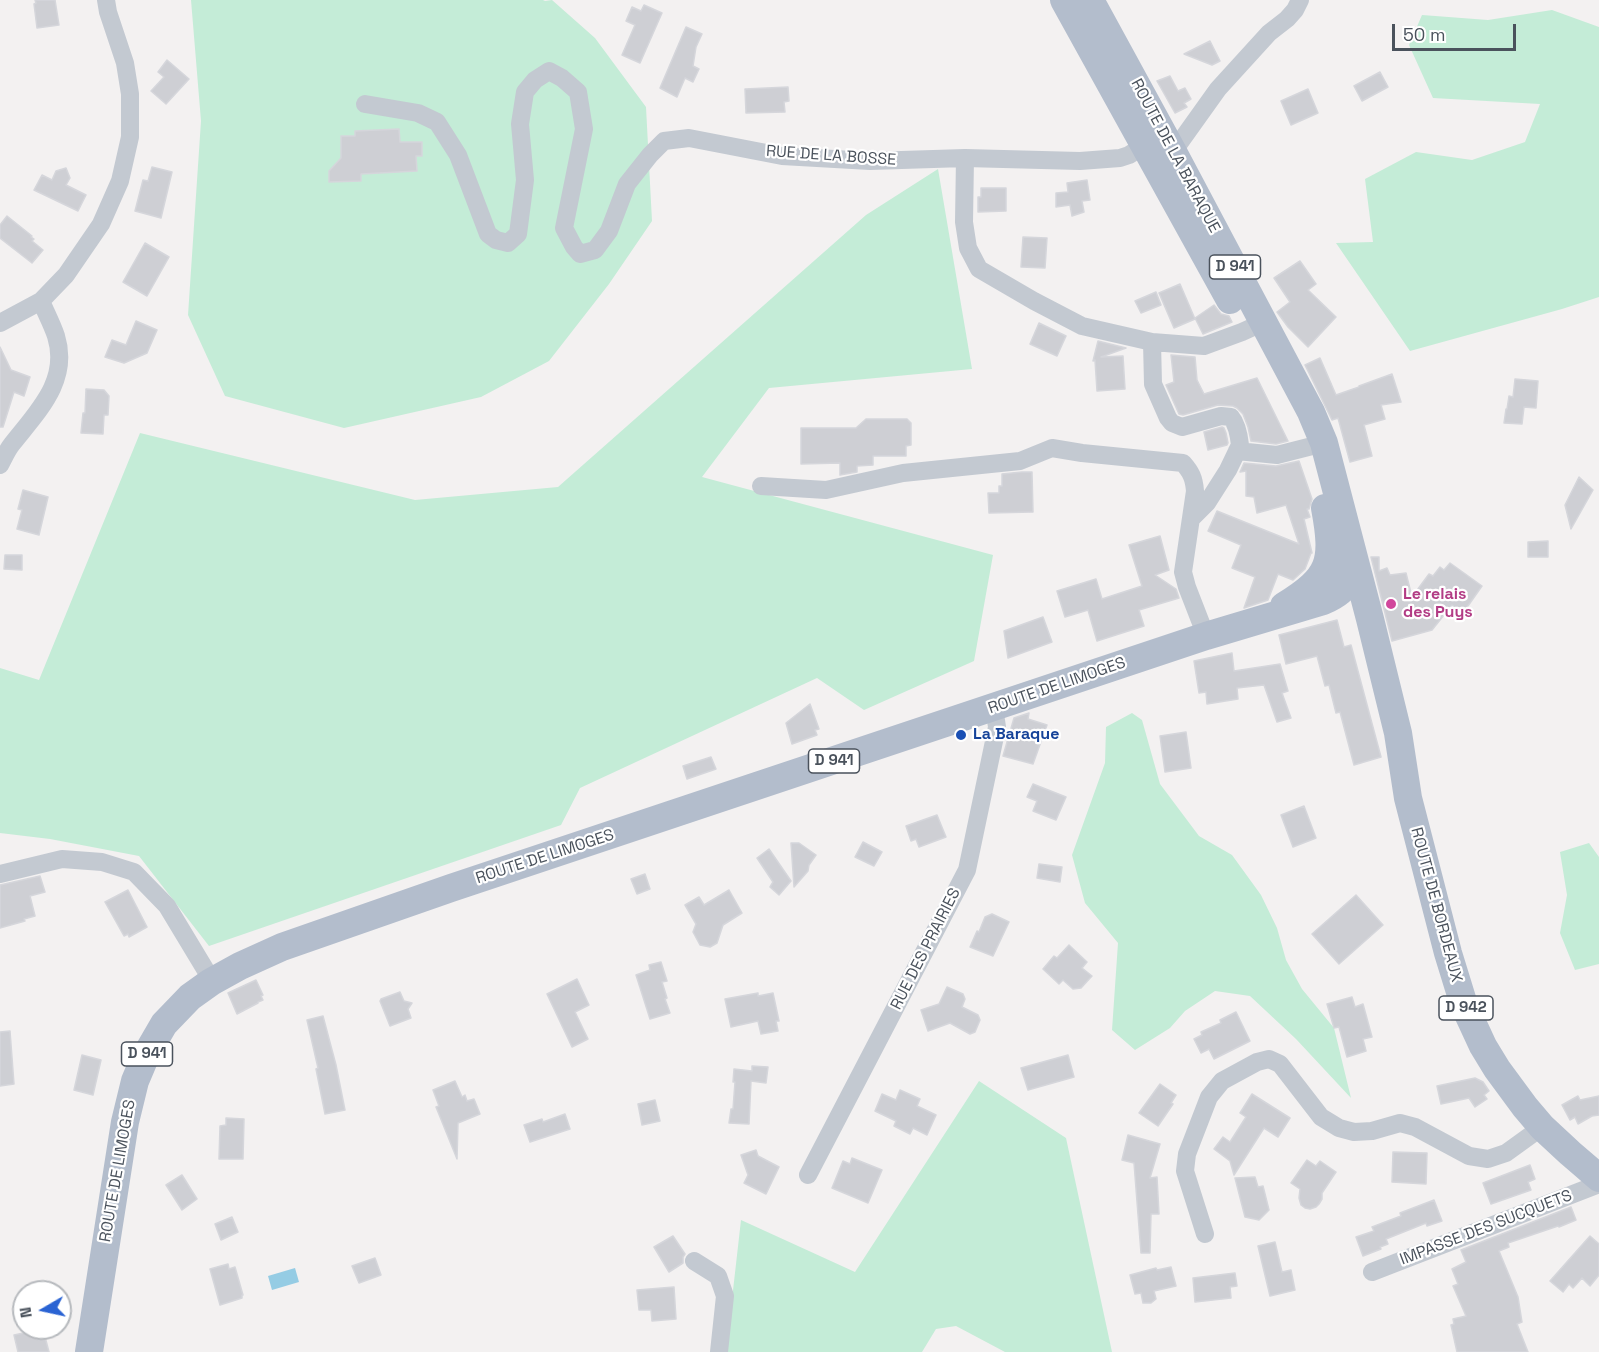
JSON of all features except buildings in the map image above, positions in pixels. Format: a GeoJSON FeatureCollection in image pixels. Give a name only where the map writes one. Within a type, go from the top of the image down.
{"type":"FeatureCollection","features":[{"type":"Feature","properties":{"kind":"main road","name":"ROUTE DE LA BARAQUE"},"geometry":{"type":"LineString","coordinates":[[1064,0],[1145,145],[1168,164],[1204,253],[1225,270],[1255,326]]}},
{"type":"Feature","properties":{"kind":"main road","name":"ROUTE DE LA BARAQUE"},"geometry":{"type":"LineString","coordinates":[[1090,0],[1168,164],[1255,326],[1311,412],[1316,445],[1338,527],[1348,584]]}},
{"type":"Feature","properties":{"kind":"main road","name":"ROUTE DE LA BARAQUE"},"geometry":{"type":"LineString","coordinates":[[1316,445],[1350,546]]}},
{"type":"Feature","properties":{"kind":"main road","name":"D 941"},"geometry":{"type":"LineString","coordinates":[[1316,445],[1330,539],[1328,563],[1320,592]]}},
{"type":"Feature","properties":{"kind":"main road","name":"D 941"},"geometry":{"type":"LineString","coordinates":[[1348,584],[1353,569],[1350,546]]}},
{"type":"Feature","properties":{"kind":"main road","name":"ROUTE DE BORDEAUX"},"geometry":{"type":"LineString","coordinates":[[1350,546],[1398,733],[1408,798],[1464,1005],[1497,1069],[1542,1127],[1599,1178]]}},
{"type":"Feature","properties":{"kind":"main road"},"geometry":{"type":"LineString","coordinates":[[1356,622],[1350,611],[1342,604],[1320,592],[1332,579],[1348,584],[1357,600],[1408,798]]}},
{"type":"Feature","properties":{"kind":"main road","name":"D 942"},"geometry":{"type":"LineString","coordinates":[[1348,584],[1356,622]]}},
{"type":"Feature","properties":{"kind":"main road","name":"ROUTE DE LIMOGES"},"geometry":{"type":"LineString","coordinates":[[89,1352],[124,1122],[135,1081],[146,1055],[164,1024],[190,997],[211,982],[282,947],[451,888],[1265,618],[1305,593],[1320,592]]}},
{"type":"Feature","properties":{"kind":"main road","name":"ROUTE DE BORDEAUX"},"geometry":{"type":"LineString","coordinates":[[1356,622],[1384,736],[1408,798]]}},
{"type":"Feature","properties":{"kind":"street"},"geometry":{"type":"LineString","coordinates":[[0,323],[41,301],[66,275],[101,224],[120,181],[130,137],[130,94],[125,63],[106,0]]}},
{"type":"Feature","properties":{"kind":"street"},"geometry":{"type":"LineString","coordinates":[[1168,164],[1218,89],[1269,33],[1295,10],[1300,0]]}},
{"type":"Feature","properties":{"kind":"street","name":"RUE DE LA BOSSE"},"geometry":{"type":"LineString","coordinates":[[365,104],[418,113],[437,122],[458,156],[488,234],[496,240],[508,243],[518,234],[525,180],[520,124],[525,92],[549,71],[562,78],[578,92],[584,129],[564,228],[574,248],[580,254],[595,250],[609,231],[627,184],[664,141],[688,138],[782,156],[870,161],[965,158],[1080,161],[1120,158],[1145,145]]}},
{"type":"Feature","properties":{"kind":"street"},"geometry":{"type":"LineString","coordinates":[[965,158],[964,222],[968,248],[980,269],[1034,301],[1082,326],[1152,342],[1204,346],[1255,326]]}},
{"type":"Feature","properties":{"kind":"street"},"geometry":{"type":"LineString","coordinates":[[0,465],[10,447],[41,409],[53,387],[60,358],[56,337],[41,301]]}},
{"type":"Feature","properties":{"kind":"street"},"geometry":{"type":"LineString","coordinates":[[1152,342],[1153,384],[1172,423],[1182,427],[1221,416],[1231,417],[1240,441],[1228,470],[1207,503],[1191,519]]}},
{"type":"Feature","properties":{"kind":"street"},"geometry":{"type":"LineString","coordinates":[[1237,451],[1277,455],[1316,445]]}},
{"type":"Feature","properties":{"kind":"street"},"geometry":{"type":"LineString","coordinates":[[761,486],[825,490],[903,473],[1020,461],[1052,448],[1183,463],[1190,470],[1194,479],[1195,491],[1183,572],[1206,636]]}},
{"type":"Feature","properties":{"kind":"street","name":"RUE DES PRAIRIES"},"geometry":{"type":"LineString","coordinates":[[808,1175],[967,870],[997,727],[994,707]]}},
{"type":"Feature","properties":{"kind":"street"},"geometry":{"type":"LineString","coordinates":[[0,874],[62,859],[102,862],[134,872],[167,906],[211,982]]}},
{"type":"Feature","properties":{"kind":"street"},"geometry":{"type":"LineString","coordinates":[[1205,1234],[1185,1171],[1187,1154],[1209,1097],[1222,1082],[1257,1062],[1269,1059],[1280,1064],[1321,1117],[1339,1128],[1354,1132],[1372,1131],[1400,1123],[1415,1127],[1469,1156],[1488,1159],[1506,1152],[1542,1127]]}},
{"type":"Feature","properties":{"kind":"street","name":"IMPASSE DES SUCQUETS"},"geometry":{"type":"LineString","coordinates":[[1372,1272],[1599,1184]]}},
{"type":"Feature","properties":{"kind":"street"},"geometry":{"type":"LineString","coordinates":[[694,1261],[718,1276],[725,1296],[719,1352]]}},
{"type":"Feature","properties":{"kind":"green space"},"geometry":{"type":"Polygon","coordinates":[[[191,0],[552,0],[595,38],[646,107],[652,221],[609,284],[549,361],[481,397],[344,428],[225,396],[188,315],[201,121],[191,0]]]}},
{"type":"Feature","properties":{"kind":"green space"},"geometry":{"type":"Polygon","coordinates":[[[1552,10],[1599,27],[1599,297],[1410,351],[1336,243],[1373,242],[1365,179],[1416,152],[1472,160],[1525,142],[1540,104],[1433,98],[1409,45],[1422,15],[1488,20],[1552,10]]]}},
{"type":"Feature","properties":{"kind":"green space"},"geometry":{"type":"Polygon","coordinates":[[[938,169],[972,369],[769,388],[702,477],[993,555],[974,661],[864,710],[817,678],[580,788],[561,825],[209,946],[139,856],[50,839],[0,833],[0,668],[39,680],[140,433],[415,500],[558,487],[866,215],[938,169]]]}},
{"type":"Feature","properties":{"kind":"green space"},"geometry":{"type":"Polygon","coordinates":[[[1132,713],[1142,720],[1160,784],[1199,836],[1232,855],[1261,895],[1277,928],[1286,960],[1302,989],[1334,1028],[1351,1098],[1296,1039],[1250,996],[1215,991],[1185,1011],[1170,1028],[1135,1050],[1112,1030],[1118,943],[1085,903],[1072,855],[1105,763],[1106,727],[1132,713]]]}},
{"type":"Feature","properties":{"kind":"green space"},"geometry":{"type":"Polygon","coordinates":[[[1589,843],[1599,857],[1599,964],[1575,970],[1560,933],[1567,895],[1560,852],[1589,843]]]}},
{"type":"Feature","properties":{"kind":"green space"},"geometry":{"type":"Polygon","coordinates":[[[979,1081],[1066,1138],[1112,1352],[1005,1352],[956,1326],[936,1329],[922,1352],[726,1352],[741,1220],[855,1272],[979,1081]]]}},
{"type":"Feature","properties":{"kind":"water"},"geometry":{"type":"Polygon","coordinates":[[[295,1268],[299,1282],[272,1290],[268,1276],[295,1268]]]}},
{"type":"Feature","properties":{"kind":"place","name":"Le relais des Puys"},"geometry":{"type":"Point","coordinates":[1391,604]}},
{"type":"Feature","properties":{"kind":"place","name":"La Baraque"},"geometry":{"type":"Point","coordinates":[961,735]}}]}
